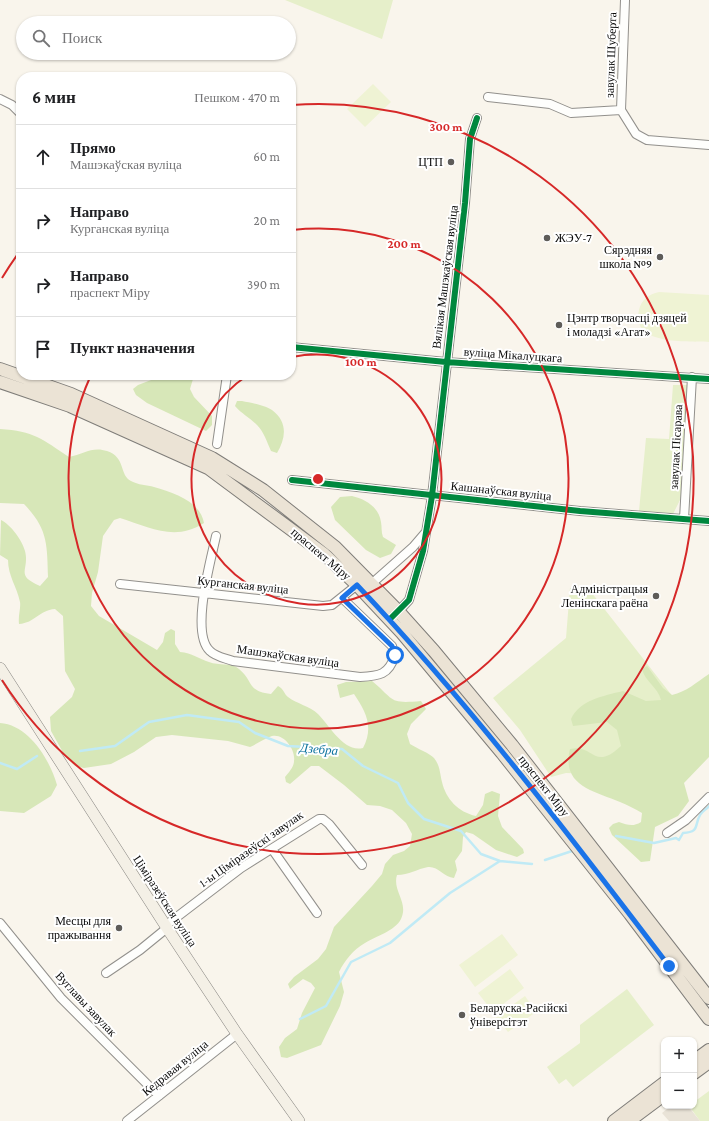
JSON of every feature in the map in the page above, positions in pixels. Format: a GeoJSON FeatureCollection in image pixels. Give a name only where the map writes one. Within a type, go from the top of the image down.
{"type":"FeatureCollection","features":[{"type":"Feature","properties":{"kind":"main road","name":"праспект Міру"},"geometry":{"type":"LineString","coordinates":[[0,369],[16,375]]}},
{"type":"Feature","properties":{"kind":"main road","name":"праспект Міру"},"geometry":{"type":"LineString","coordinates":[[31,380],[71,394],[212,458],[263,490],[335,547],[364,587]]}},
{"type":"Feature","properties":{"kind":"main road","name":"праспект Міру"},"geometry":{"type":"LineString","coordinates":[[0,382],[70,406],[208,468],[324,554],[364,587],[394,616],[539,790],[634,911],[709,998]]}},
{"type":"Feature","properties":{"kind":"main road","name":"Ціміразеўская вуліца"},"geometry":{"type":"LineString","coordinates":[[0,668],[166,927],[237,1034],[300,1121]]}},
{"type":"Feature","properties":{"kind":"main road","name":"праспект Міру"},"geometry":{"type":"LineString","coordinates":[[634,911],[709,1019]]}},
{"type":"Feature","properties":{"kind":"main road"},"geometry":{"type":"LineString","coordinates":[[697,1059],[709,1050]]}},
{"type":"Feature","properties":{"kind":"main road"},"geometry":{"type":"LineString","coordinates":[[697,1071],[709,1062]]}},
{"type":"Feature","properties":{"kind":"main road"},"geometry":{"type":"LineString","coordinates":[[614,1121],[661,1085]]}},
{"type":"Feature","properties":{"kind":"main road"},"geometry":{"type":"LineString","coordinates":[[629,1121],[661,1097]]}},
{"type":"Feature","properties":{"kind":"street","name":"завулак Шуберта"},"geometry":{"type":"LineString","coordinates":[[621,110],[625,0]]}},
{"type":"Feature","properties":{"kind":"street"},"geometry":{"type":"LineString","coordinates":[[488,97],[550,104],[571,113],[621,110],[636,134],[647,140],[709,145]]}},
{"type":"Feature","properties":{"kind":"street"},"geometry":{"type":"LineString","coordinates":[[0,99],[12,105],[16,109]]}},
{"type":"Feature","properties":{"kind":"street","name":"Вялікая Машэкаўская вуліца"},"geometry":{"type":"LineString","coordinates":[[394,616],[409,600],[423,551],[432,496],[465,203],[470,139],[477,118]]}},
{"type":"Feature","properties":{"kind":"street","name":"вуліца Мікалуцкага"},"geometry":{"type":"LineString","coordinates":[[296,347],[446,362],[610,374],[709,379]]}},
{"type":"Feature","properties":{"kind":"street","name":"завулак Пісарава"},"geometry":{"type":"LineString","coordinates":[[684,519],[692,377]]}},
{"type":"Feature","properties":{"kind":"street"},"geometry":{"type":"LineString","coordinates":[[217,444],[226,380]]}},
{"type":"Feature","properties":{"kind":"street","name":"Кашанаўская вуліца"},"geometry":{"type":"LineString","coordinates":[[292,480],[432,496],[471,498],[580,511],[709,521]]}},
{"type":"Feature","properties":{"kind":"street","name":"Курганская вуліца"},"geometry":{"type":"LineString","coordinates":[[120,584],[323,606],[332,604],[364,587],[413,547],[425,533]]}},
{"type":"Feature","properties":{"kind":"street","name":"Машэкаўская вуліца"},"geometry":{"type":"LineString","coordinates":[[216,536],[204,593],[201,627],[205,645],[210,651],[218,656],[233,661],[360,676],[380,674],[388,670],[395,655],[392,646],[342,598]]}},
{"type":"Feature","properties":{"kind":"street"},"geometry":{"type":"LineString","coordinates":[[413,547],[423,551]]}},
{"type":"Feature","properties":{"kind":"street"},"geometry":{"type":"LineString","coordinates":[[667,833],[686,820],[709,797]]}},
{"type":"Feature","properties":{"kind":"street","name":"1-ы Ціміразеўскі завулак"},"geometry":{"type":"LineString","coordinates":[[106,973],[140,950],[166,927],[241,868],[315,820],[323,819],[329,824],[362,865]]}},
{"type":"Feature","properties":{"kind":"street"},"geometry":{"type":"LineString","coordinates":[[272,849],[317,913]]}},
{"type":"Feature","properties":{"kind":"street","name":"Вуглавы завулак"},"geometry":{"type":"LineString","coordinates":[[0,923],[61,998],[159,1096]]}},
{"type":"Feature","properties":{"kind":"street","name":"Кедравая вуліца"},"geometry":{"type":"LineString","coordinates":[[127,1121],[237,1034]]}},
{"type":"Feature","properties":{"kind":"green space"},"geometry":{"type":"Polygon","coordinates":[[[285,0],[393,0],[382,39],[285,0]]]}},
{"type":"Feature","properties":{"kind":"green space"},"geometry":{"type":"Polygon","coordinates":[[[373,84],[391,102],[365,127],[347,109],[373,84]]]}},
{"type":"Feature","properties":{"kind":"green space"},"geometry":{"type":"Polygon","coordinates":[[[659,292],[709,295],[709,342],[688,342],[663,339],[652,336],[643,330],[639,322],[640,306],[646,298],[659,292]]]}},
{"type":"Feature","properties":{"kind":"green space"},"geometry":{"type":"Polygon","coordinates":[[[151,380],[193,380],[190,389],[194,397],[212,416],[212,425],[206,431],[147,403],[136,395],[133,389],[138,385],[151,380]]]}},
{"type":"Feature","properties":{"kind":"green space"},"geometry":{"type":"Polygon","coordinates":[[[673,385],[689,385],[682,496],[673,514],[639,511],[646,438],[669,439],[673,385]]]}},
{"type":"Feature","properties":{"kind":"green space"},"geometry":{"type":"Polygon","coordinates":[[[237,401],[258,404],[266,407],[272,410],[281,420],[284,436],[277,453],[271,451],[257,425],[235,406],[237,401]]]}},
{"type":"Feature","properties":{"kind":"green space"},"geometry":{"type":"Polygon","coordinates":[[[0,429],[30,434],[52,445],[69,457],[97,449],[107,451],[117,457],[125,475],[131,481],[178,495],[192,504],[202,515],[204,523],[183,532],[152,529],[120,518],[114,520],[103,536],[98,572],[92,593],[91,606],[99,616],[157,650],[163,642],[165,633],[171,629],[175,631],[175,644],[180,652],[205,661],[236,667],[247,677],[254,688],[263,693],[271,694],[278,686],[288,697],[315,711],[344,743],[356,748],[363,748],[368,733],[365,713],[354,694],[340,698],[337,685],[346,682],[372,681],[397,701],[421,701],[426,709],[411,724],[407,734],[410,744],[434,758],[439,767],[446,794],[454,804],[458,808],[476,816],[483,805],[485,794],[492,791],[500,794],[498,816],[502,827],[523,849],[524,853],[517,857],[496,850],[473,834],[466,832],[463,837],[462,851],[455,861],[457,870],[454,878],[447,876],[432,867],[397,875],[396,881],[403,907],[401,919],[390,930],[369,940],[357,949],[344,963],[339,972],[344,992],[340,1006],[321,1045],[287,1058],[281,1057],[279,1047],[285,1038],[297,1029],[302,1013],[315,988],[311,983],[303,979],[290,989],[288,984],[294,977],[318,959],[326,949],[334,927],[382,874],[385,864],[393,855],[404,851],[410,846],[412,834],[406,823],[392,810],[380,806],[367,805],[319,766],[311,766],[290,784],[286,782],[285,777],[294,763],[294,757],[291,747],[281,737],[272,736],[250,747],[228,741],[172,735],[156,737],[134,752],[111,764],[84,768],[75,766],[65,756],[51,731],[50,717],[72,697],[75,689],[65,671],[63,616],[55,609],[19,624],[19,597],[9,571],[8,560],[0,555],[1,520],[12,529],[24,547],[26,558],[25,575],[27,579],[40,586],[48,577],[45,538],[38,521],[24,504],[0,503],[0,429]]]}},
{"type":"Feature","properties":{"kind":"green space"},"geometry":{"type":"Polygon","coordinates":[[[352,496],[371,504],[377,512],[380,517],[383,537],[396,545],[391,554],[380,558],[366,550],[335,520],[331,507],[340,497],[352,496]]]}},
{"type":"Feature","properties":{"kind":"green space"},"geometry":{"type":"Polygon","coordinates":[[[570,588],[588,588],[684,711],[593,774],[566,773],[551,777],[520,730],[493,698],[566,638],[570,588]]]}},
{"type":"Feature","properties":{"kind":"green space"},"geometry":{"type":"Polygon","coordinates":[[[647,666],[663,688],[672,695],[687,689],[709,674],[709,757],[684,783],[689,801],[678,816],[655,827],[650,861],[641,862],[612,835],[609,828],[613,824],[619,822],[630,825],[638,824],[641,822],[642,813],[626,804],[590,790],[582,785],[575,779],[570,771],[568,761],[570,749],[578,748],[599,757],[605,757],[621,746],[617,730],[607,722],[573,726],[571,719],[580,707],[586,703],[600,697],[623,691],[646,701],[661,700],[644,674],[642,669],[647,666]]]}},
{"type":"Feature","properties":{"kind":"green space"},"geometry":{"type":"Polygon","coordinates":[[[0,723],[10,725],[20,730],[37,745],[54,775],[57,785],[51,796],[24,813],[0,811],[0,723]]]}},
{"type":"Feature","properties":{"kind":"green space"},"geometry":{"type":"Polygon","coordinates":[[[502,934],[518,955],[475,987],[459,965],[502,934]]]}},
{"type":"Feature","properties":{"kind":"green space"},"geometry":{"type":"Polygon","coordinates":[[[510,969],[524,988],[493,1012],[478,993],[510,969]]]}},
{"type":"Feature","properties":{"kind":"green space"},"geometry":{"type":"Polygon","coordinates":[[[627,989],[654,1025],[573,1087],[566,1079],[559,1084],[547,1067],[580,1043],[580,1025],[627,989]]]}},
{"type":"Feature","properties":{"kind":"green space"},"geometry":{"type":"Polygon","coordinates":[[[525,996],[536,1012],[508,1032],[496,1017],[525,996]]]}},
{"type":"Feature","properties":{"kind":"green space"},"geometry":{"type":"Polygon","coordinates":[[[709,1091],[709,1121],[700,1121],[691,1109],[697,1109],[697,1100],[709,1091]]]}},
{"type":"Feature","properties":{"kind":"shaded area"},"geometry":{"type":"Polygon","coordinates":[[[667,1109],[690,1109],[700,1121],[669,1121],[662,1113],[667,1109]]]}},
{"type":"Feature","properties":{"kind":"waterway","name":"Дзебра"},"geometry":{"type":"LineString","coordinates":[[80,751],[115,746],[149,722],[187,715],[239,722],[255,733],[288,746],[342,749],[363,766],[398,783],[408,803],[424,819],[461,831],[481,854],[500,861],[532,864]]}},
{"type":"Feature","properties":{"kind":"waterway","name":"Дзебра"},"geometry":{"type":"LineString","coordinates":[[0,763],[17,769],[37,756]]}},
{"type":"Feature","properties":{"kind":"waterway","name":"Дзебра"},"geometry":{"type":"LineString","coordinates":[[616,836],[654,843],[676,838],[679,840],[683,833],[692,831],[696,828],[700,815],[709,806]]}},
{"type":"Feature","properties":{"kind":"waterway","name":"Дзебра"},"geometry":{"type":"LineString","coordinates":[[545,860],[572,851]]}},
{"type":"Feature","properties":{"kind":"waterway"},"geometry":{"type":"LineString","coordinates":[[300,1019],[326,1006],[351,962],[390,943],[450,893],[500,861]]}},
{"type":"Feature","properties":{"kind":"cycle path"},"geometry":{"type":"LineString","coordinates":[[390,619],[409,600],[423,551],[432,496],[465,203],[470,139],[477,118]]}},
{"type":"Feature","properties":{"kind":"cycle path"},"geometry":{"type":"LineString","coordinates":[[296,347],[446,362],[709,379]]}},
{"type":"Feature","properties":{"kind":"cycle path"},"geometry":{"type":"LineString","coordinates":[[292,480],[580,511],[709,521]]}},
{"type":"Feature","properties":{"kind":"place","name":"ЦТП"},"geometry":{"type":"Point","coordinates":[451,162]}},
{"type":"Feature","properties":{"kind":"place","name":"ЖЭУ-7"},"geometry":{"type":"Point","coordinates":[547,238]}},
{"type":"Feature","properties":{"kind":"place","name":"Сярэдняя школа №9"},"geometry":{"type":"Point","coordinates":[660,257]}},
{"type":"Feature","properties":{"kind":"place","name":"Цэнтр творчасці дзяцей і моладзі «Агат»"},"geometry":{"type":"Point","coordinates":[559,325]}},
{"type":"Feature","properties":{"kind":"place","name":"Адміністрацыя Ленінскага раёна"},"geometry":{"type":"Point","coordinates":[656,596]}},
{"type":"Feature","properties":{"kind":"place","name":"Месцы для пражывання"},"geometry":{"type":"Point","coordinates":[119,928]}},
{"type":"Feature","properties":{"kind":"place","name":"Беларуска-Расійскі ўніверсітэт"},"geometry":{"type":"Point","coordinates":[462,1015]}},
{"type":"Feature","properties":{"kind":"route"},"geometry":{"type":"LineString","coordinates":[[395,655],[392,646],[342,598],[357,585],[402,633],[502,753],[630,914],[669,966]]}}]}
